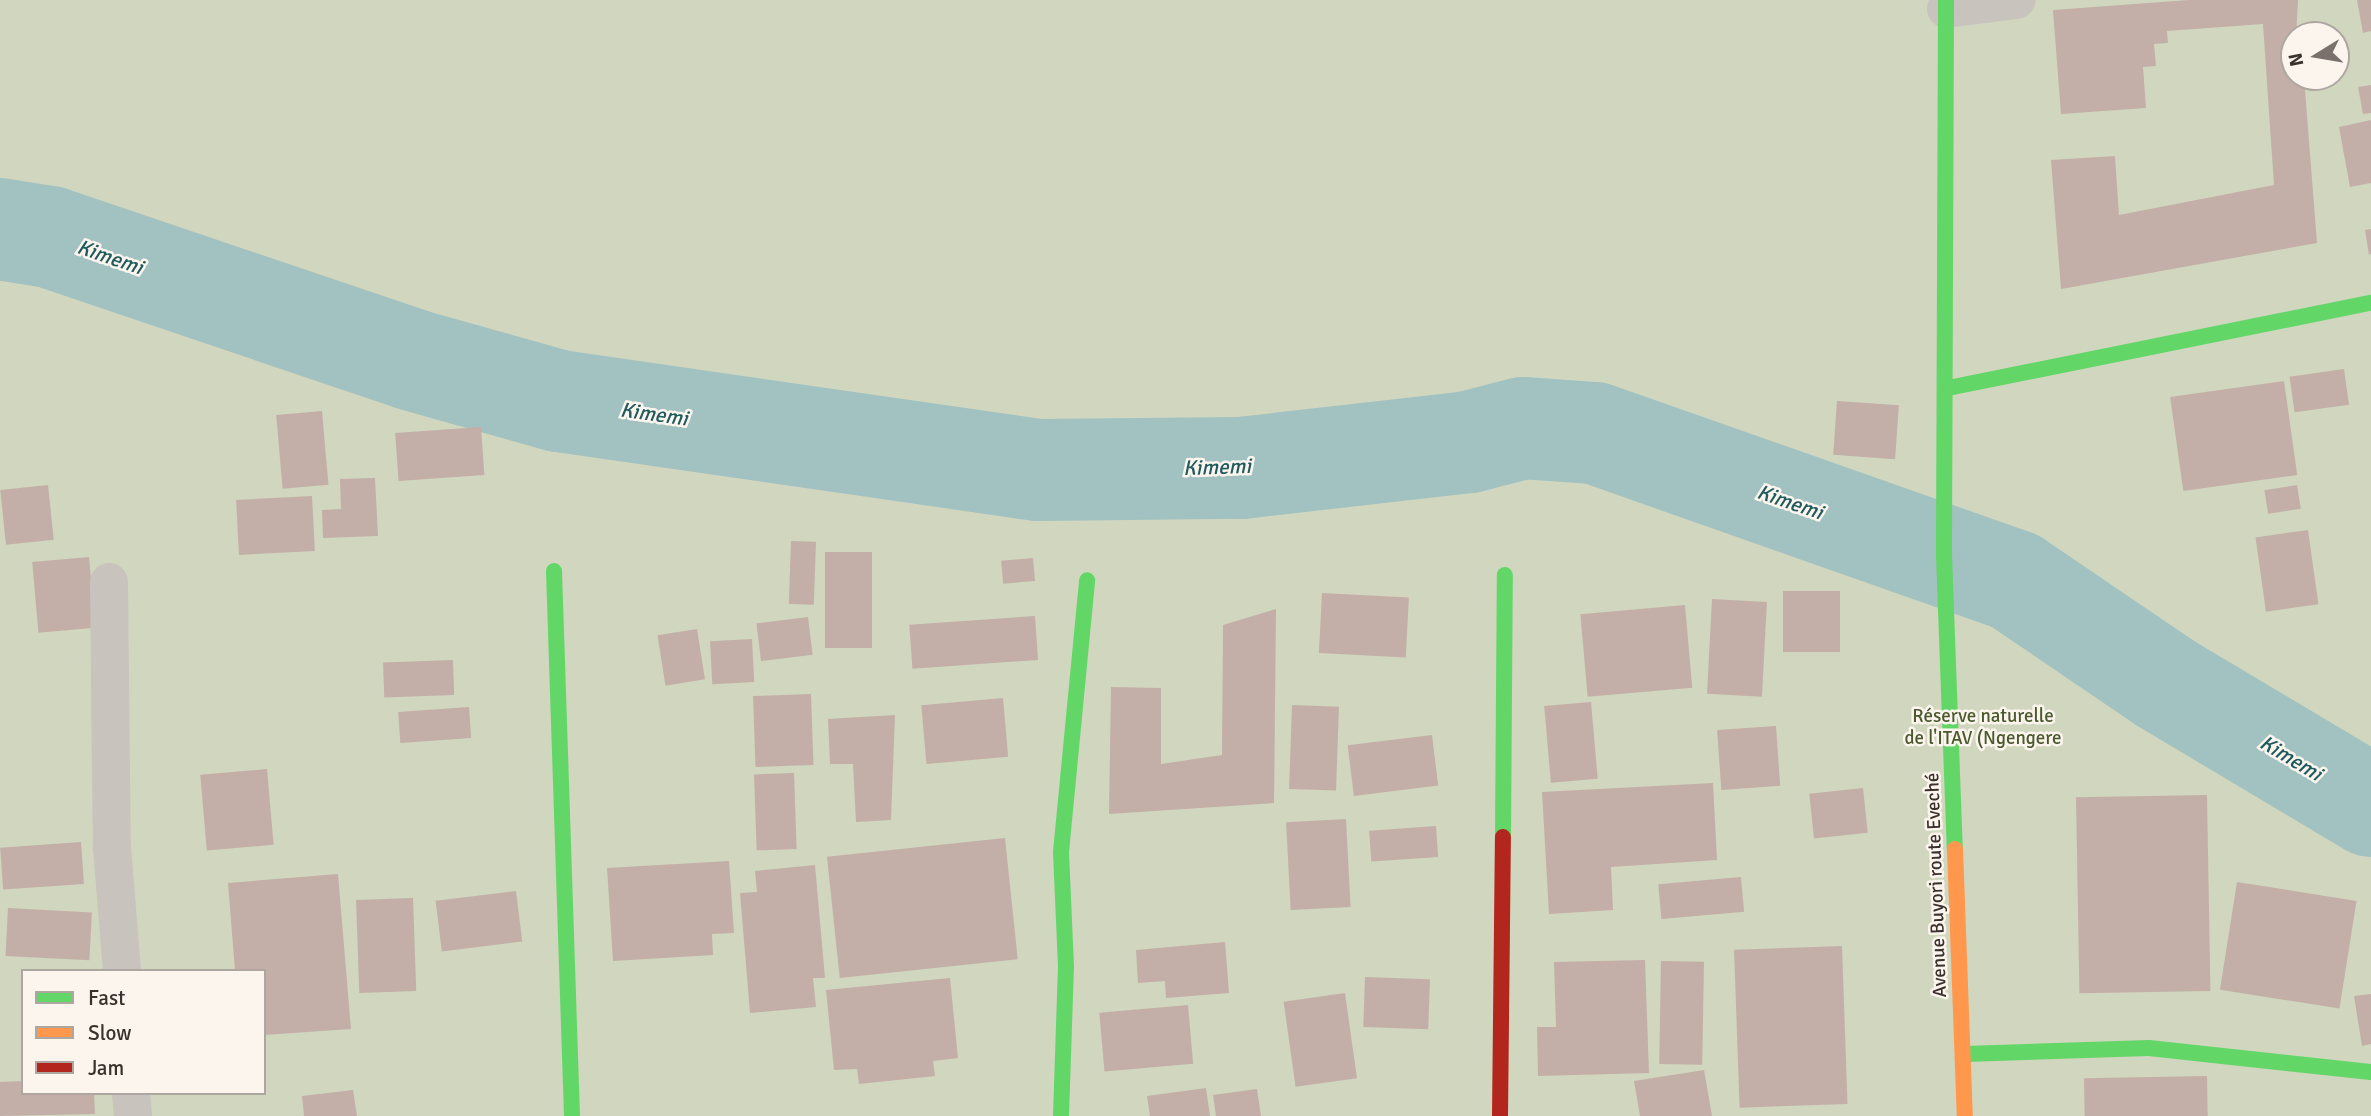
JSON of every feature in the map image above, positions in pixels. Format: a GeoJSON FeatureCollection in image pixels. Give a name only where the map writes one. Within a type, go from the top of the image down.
{"type":"FeatureCollection","features":[{"type":"Feature","properties":{"kind":"street"},"geometry":{"type":"LineString","coordinates":[[1946,4],[2016,0]]}},
{"type":"Feature","properties":{"kind":"street","name":"Avenue Buyori route Eveché"},"geometry":{"type":"LineString","coordinates":[[1946,4],[1948,388],[1943,491],[1965,1054],[1965,1116]]}},
{"type":"Feature","properties":{"kind":"street"},"geometry":{"type":"LineString","coordinates":[[1948,388],[2371,303]]}},
{"type":"Feature","properties":{"kind":"street"},"geometry":{"type":"LineString","coordinates":[[554,571],[572,1116]]}},
{"type":"Feature","properties":{"kind":"street"},"geometry":{"type":"LineString","coordinates":[[1500,1116],[1505,575]]}},
{"type":"Feature","properties":{"kind":"street"},"geometry":{"type":"LineString","coordinates":[[1061,1116],[1066,967],[1061,852],[1087,580]]}},
{"type":"Feature","properties":{"kind":"street"},"geometry":{"type":"LineString","coordinates":[[109,582],[112,847],[122,969]]}},
{"type":"Feature","properties":{"kind":"street"},"geometry":{"type":"LineString","coordinates":[[1965,1054],[2149,1048],[2371,1072]]}},
{"type":"Feature","properties":{"kind":"street"},"geometry":{"type":"LineString","coordinates":[[131,1095],[133,1116]]}},
{"type":"Feature","properties":{"kind":"green space","name":"Réserve naturelle de l'ITAV (Ngengere"},"geometry":{"type":"Polygon","coordinates":[[[0,0],[2371,0],[2371,1116],[0,1116],[0,0]]]}},
{"type":"Feature","properties":{"kind":"building"},"geometry":{"type":"Polygon","coordinates":[[[2189,0],[2298,0],[2297,21],[2280,21],[2280,91],[2305,91],[2317,243],[2061,289],[2051,160],[2115,156],[2119,215],[2274,185],[2263,24],[2167,31],[2168,43],[2154,44],[2156,66],[2143,67],[2146,108],[2061,114],[2053,10],[2189,0]]]}},
{"type":"Feature","properties":{"kind":"building"},"geometry":{"type":"Polygon","coordinates":[[[2357,0],[2371,0],[2371,31],[2363,33],[2357,0]]]}},
{"type":"Feature","properties":{"kind":"building"},"geometry":{"type":"Polygon","coordinates":[[[2371,85],[2371,113],[2363,114],[2358,87],[2371,85]]]}},
{"type":"Feature","properties":{"kind":"building"},"geometry":{"type":"Polygon","coordinates":[[[2371,120],[2371,183],[2350,187],[2339,127],[2371,120]]]}},
{"type":"Feature","properties":{"kind":"building"},"geometry":{"type":"Polygon","coordinates":[[[2371,229],[2371,254],[2369,255],[2365,230],[2371,229]]]}},
{"type":"Feature","properties":{"kind":"building"},"geometry":{"type":"Polygon","coordinates":[[[2344,369],[2349,405],[2295,412],[2290,377],[2344,369]]]}},
{"type":"Feature","properties":{"kind":"building"},"geometry":{"type":"Polygon","coordinates":[[[2284,381],[2297,475],[2183,491],[2170,397],[2284,381]]]}},
{"type":"Feature","properties":{"kind":"building"},"geometry":{"type":"Polygon","coordinates":[[[1837,401],[1899,405],[1895,459],[1833,455],[1837,401]]]}},
{"type":"Feature","properties":{"kind":"building"},"geometry":{"type":"Polygon","coordinates":[[[322,411],[328,485],[283,489],[276,415],[322,411]]]}},
{"type":"Feature","properties":{"kind":"building"},"geometry":{"type":"Polygon","coordinates":[[[481,427],[484,475],[399,481],[395,433],[481,427]]]}},
{"type":"Feature","properties":{"kind":"building"},"geometry":{"type":"Polygon","coordinates":[[[375,478],[378,536],[323,538],[322,510],[341,509],[340,479],[375,478]]]}},
{"type":"Feature","properties":{"kind":"building"},"geometry":{"type":"Polygon","coordinates":[[[48,485],[54,540],[6,545],[0,490],[48,485]]]}},
{"type":"Feature","properties":{"kind":"building"},"geometry":{"type":"Polygon","coordinates":[[[2297,485],[2301,509],[2268,514],[2264,490],[2297,485]]]}},
{"type":"Feature","properties":{"kind":"building"},"geometry":{"type":"Polygon","coordinates":[[[312,496],[315,551],[239,555],[236,500],[312,496]]]}},
{"type":"Feature","properties":{"kind":"building"},"geometry":{"type":"Polygon","coordinates":[[[2308,530],[2318,604],[2266,612],[2256,537],[2308,530]]]}},
{"type":"Feature","properties":{"kind":"building"},"geometry":{"type":"Polygon","coordinates":[[[791,541],[816,542],[814,605],[789,604],[791,541]]]}},
{"type":"Feature","properties":{"kind":"building"},"geometry":{"type":"Polygon","coordinates":[[[825,552],[872,552],[872,648],[825,648],[825,552]]]}},
{"type":"Feature","properties":{"kind":"building"},"geometry":{"type":"Polygon","coordinates":[[[89,557],[95,628],[38,633],[32,562],[89,557]]]}},
{"type":"Feature","properties":{"kind":"building"},"geometry":{"type":"Polygon","coordinates":[[[1033,558],[1035,581],[1003,584],[1001,561],[1033,558]]]}},
{"type":"Feature","properties":{"kind":"building"},"geometry":{"type":"Polygon","coordinates":[[[1783,591],[1840,591],[1840,652],[1783,652],[1783,591]]]}},
{"type":"Feature","properties":{"kind":"building"},"geometry":{"type":"Polygon","coordinates":[[[1322,593],[1409,598],[1406,657],[1319,653],[1322,593]]]}},
{"type":"Feature","properties":{"kind":"building"},"geometry":{"type":"Polygon","coordinates":[[[1712,599],[1767,602],[1762,697],[1707,694],[1712,599]]]}},
{"type":"Feature","properties":{"kind":"building"},"geometry":{"type":"Polygon","coordinates":[[[1685,605],[1692,688],[1588,697],[1580,614],[1685,605]]]}},
{"type":"Feature","properties":{"kind":"building"},"geometry":{"type":"Polygon","coordinates":[[[1276,609],[1274,803],[1109,814],[1111,687],[1161,688],[1161,764],[1222,755],[1223,625],[1276,609]]]}},
{"type":"Feature","properties":{"kind":"building"},"geometry":{"type":"Polygon","coordinates":[[[1035,616],[1038,660],[912,669],[909,625],[1035,616]]]}},
{"type":"Feature","properties":{"kind":"building"},"geometry":{"type":"Polygon","coordinates":[[[808,617],[813,655],[761,661],[756,623],[808,617]]]}},
{"type":"Feature","properties":{"kind":"building"},"geometry":{"type":"Polygon","coordinates":[[[697,629],[705,679],[665,686],[657,635],[697,629]]]}},
{"type":"Feature","properties":{"kind":"building"},"geometry":{"type":"Polygon","coordinates":[[[752,639],[754,682],[712,684],[710,641],[752,639]]]}},
{"type":"Feature","properties":{"kind":"building"},"geometry":{"type":"Polygon","coordinates":[[[453,660],[454,695],[384,697],[383,662],[453,660]]]}},
{"type":"Feature","properties":{"kind":"building"},"geometry":{"type":"Polygon","coordinates":[[[811,694],[813,765],[756,767],[753,696],[811,694]]]}},
{"type":"Feature","properties":{"kind":"building"},"geometry":{"type":"Polygon","coordinates":[[[1003,698],[1008,757],[926,764],[921,705],[1003,698]]]}},
{"type":"Feature","properties":{"kind":"building"},"geometry":{"type":"Polygon","coordinates":[[[1591,702],[1598,779],[1551,783],[1544,706],[1591,702]]]}},
{"type":"Feature","properties":{"kind":"building"},"geometry":{"type":"Polygon","coordinates":[[[1292,705],[1339,707],[1336,791],[1289,789],[1292,705]]]}},
{"type":"Feature","properties":{"kind":"building"},"geometry":{"type":"Polygon","coordinates":[[[469,707],[471,738],[400,743],[398,712],[469,707]]]}},
{"type":"Feature","properties":{"kind":"building"},"geometry":{"type":"Polygon","coordinates":[[[895,715],[891,820],[856,822],[853,764],[830,764],[828,719],[895,715]]]}},
{"type":"Feature","properties":{"kind":"building"},"geometry":{"type":"Polygon","coordinates":[[[1776,726],[1780,786],[1721,790],[1717,730],[1776,726]]]}},
{"type":"Feature","properties":{"kind":"building"},"geometry":{"type":"Polygon","coordinates":[[[1432,735],[1438,786],[1354,796],[1348,745],[1432,735]]]}},
{"type":"Feature","properties":{"kind":"building"},"geometry":{"type":"Polygon","coordinates":[[[267,769],[274,845],[207,851],[200,775],[267,769]]]}},
{"type":"Feature","properties":{"kind":"building"},"geometry":{"type":"Polygon","coordinates":[[[794,773],[797,849],[757,850],[754,774],[794,773]]]}},
{"type":"Feature","properties":{"kind":"building"},"geometry":{"type":"Polygon","coordinates":[[[1713,783],[1717,860],[1611,867],[1613,910],[1549,914],[1542,792],[1713,783]]]}},
{"type":"Feature","properties":{"kind":"building"},"geometry":{"type":"Polygon","coordinates":[[[1863,788],[1868,833],[1814,838],[1809,794],[1863,788]]]}},
{"type":"Feature","properties":{"kind":"building"},"geometry":{"type":"Polygon","coordinates":[[[2207,795],[2210,991],[2079,993],[2076,797],[2207,795]]]}},
{"type":"Feature","properties":{"kind":"building"},"geometry":{"type":"Polygon","coordinates":[[[1346,819],[1351,907],[1291,910],[1286,822],[1346,819]]]}},
{"type":"Feature","properties":{"kind":"building"},"geometry":{"type":"Polygon","coordinates":[[[1436,826],[1438,857],[1371,862],[1369,831],[1436,826]]]}},
{"type":"Feature","properties":{"kind":"building"},"geometry":{"type":"Polygon","coordinates":[[[1005,838],[1018,959],[840,978],[827,857],[1005,838]]]}},
{"type":"Feature","properties":{"kind":"building"},"geometry":{"type":"Polygon","coordinates":[[[81,842],[84,884],[3,890],[0,848],[81,842]]]}},
{"type":"Feature","properties":{"kind":"building"},"geometry":{"type":"Polygon","coordinates":[[[729,861],[734,933],[712,934],[713,955],[613,961],[607,868],[729,861]]]}},
{"type":"Feature","properties":{"kind":"building"},"geometry":{"type":"Polygon","coordinates":[[[815,865],[825,978],[813,978],[816,1007],[750,1013],[740,893],[757,892],[755,871],[815,865]]]}},
{"type":"Feature","properties":{"kind":"building"},"geometry":{"type":"Polygon","coordinates":[[[338,874],[351,1029],[266,1035],[266,969],[235,969],[228,883],[338,874]]]}},
{"type":"Feature","properties":{"kind":"building"},"geometry":{"type":"Polygon","coordinates":[[[1741,877],[1744,912],[1661,919],[1658,884],[1741,877]]]}},
{"type":"Feature","properties":{"kind":"building"},"geometry":{"type":"Polygon","coordinates":[[[2237,882],[2357,901],[2339,1009],[2220,990],[2237,882]]]}},
{"type":"Feature","properties":{"kind":"building"},"geometry":{"type":"Polygon","coordinates":[[[516,891],[522,942],[442,951],[436,901],[516,891]]]}},
{"type":"Feature","properties":{"kind":"building"},"geometry":{"type":"Polygon","coordinates":[[[413,898],[416,991],[359,993],[356,900],[413,898]]]}},
{"type":"Feature","properties":{"kind":"building"},"geometry":{"type":"Polygon","coordinates":[[[8,908],[92,912],[89,960],[5,956],[8,908]]]}},
{"type":"Feature","properties":{"kind":"building"},"geometry":{"type":"Polygon","coordinates":[[[1225,942],[1229,993],[1166,998],[1165,981],[1138,983],[1136,950],[1225,942]]]}},
{"type":"Feature","properties":{"kind":"building"},"geometry":{"type":"Polygon","coordinates":[[[1842,946],[1848,1104],[1740,1108],[1734,950],[1842,946]]]}},
{"type":"Feature","properties":{"kind":"building"},"geometry":{"type":"Polygon","coordinates":[[[1645,960],[1649,1073],[1538,1076],[1537,1027],[1556,1027],[1554,962],[1645,960]]]}},
{"type":"Feature","properties":{"kind":"building"},"geometry":{"type":"Polygon","coordinates":[[[1661,961],[1704,962],[1702,1065],[1659,1064],[1661,961]]]}},
{"type":"Feature","properties":{"kind":"building"},"geometry":{"type":"Polygon","coordinates":[[[1365,977],[1430,979],[1428,1029],[1363,1027],[1365,977]]]}},
{"type":"Feature","properties":{"kind":"building"},"geometry":{"type":"Polygon","coordinates":[[[950,978],[958,1058],[933,1061],[935,1076],[859,1084],[857,1069],[834,1070],[826,990],[950,978]]]}},
{"type":"Feature","properties":{"kind":"building"},"geometry":{"type":"Polygon","coordinates":[[[1345,993],[1357,1078],[1296,1087],[1284,1002],[1345,993]]]}},
{"type":"Feature","properties":{"kind":"building"},"geometry":{"type":"Polygon","coordinates":[[[2371,994],[2371,1044],[2362,1046],[2354,996],[2371,994]]]}},
{"type":"Feature","properties":{"kind":"building"},"geometry":{"type":"Polygon","coordinates":[[[1188,1005],[1193,1064],[1104,1072],[1099,1013],[1188,1005]]]}},
{"type":"Feature","properties":{"kind":"building"},"geometry":{"type":"Polygon","coordinates":[[[1704,1070],[1712,1116],[1640,1116],[1634,1081],[1704,1070]]]}},
{"type":"Feature","properties":{"kind":"building"},"geometry":{"type":"Polygon","coordinates":[[[2207,1076],[2208,1116],[2085,1116],[2084,1078],[2207,1076]]]}},
{"type":"Feature","properties":{"kind":"building"},"geometry":{"type":"Polygon","coordinates":[[[21,1081],[21,1095],[94,1095],[95,1114],[0,1116],[0,1082],[21,1081]]]}},
{"type":"Feature","properties":{"kind":"building"},"geometry":{"type":"Polygon","coordinates":[[[1206,1088],[1210,1116],[1150,1116],[1147,1096],[1206,1088]]]}},
{"type":"Feature","properties":{"kind":"building"},"geometry":{"type":"Polygon","coordinates":[[[1257,1089],[1261,1116],[1216,1116],[1213,1095],[1257,1089]]]}},
{"type":"Feature","properties":{"kind":"building"},"geometry":{"type":"Polygon","coordinates":[[[353,1090],[357,1116],[304,1116],[302,1096],[353,1090]]]}},
{"type":"Feature","properties":{"kind":"waterway","name":"Kimemi"},"geometry":{"type":"LineString","coordinates":[[0,229],[50,237],[413,360],[559,401],[1038,470],[1241,468],[1469,442],[1523,428],[1595,433],[2015,581],[2165,683],[2371,806]]}},
{"type":"Feature","properties":{"kind":"traffic: fast"},"geometry":{"type":"LineString","coordinates":[[1946,0],[1944,555],[1955,849]]}},
{"type":"Feature","properties":{"kind":"traffic: fast"},"geometry":{"type":"LineString","coordinates":[[1948,388],[2371,303]]}},
{"type":"Feature","properties":{"kind":"traffic: fast"},"geometry":{"type":"LineString","coordinates":[[554,571],[572,1116]]}},
{"type":"Feature","properties":{"kind":"traffic: fast"},"geometry":{"type":"LineString","coordinates":[[1503,837],[1505,575]]}},
{"type":"Feature","properties":{"kind":"traffic: fast"},"geometry":{"type":"LineString","coordinates":[[1061,1116],[1066,967],[1061,852],[1087,580]]}},
{"type":"Feature","properties":{"kind":"traffic: fast"},"geometry":{"type":"LineString","coordinates":[[1965,1054],[2149,1048],[2371,1072]]}},
{"type":"Feature","properties":{"kind":"traffic: slow"},"geometry":{"type":"LineString","coordinates":[[1955,849],[1965,1116]]}},
{"type":"Feature","properties":{"kind":"traffic: jam"},"geometry":{"type":"LineString","coordinates":[[1500,1116],[1503,837]]}}]}
